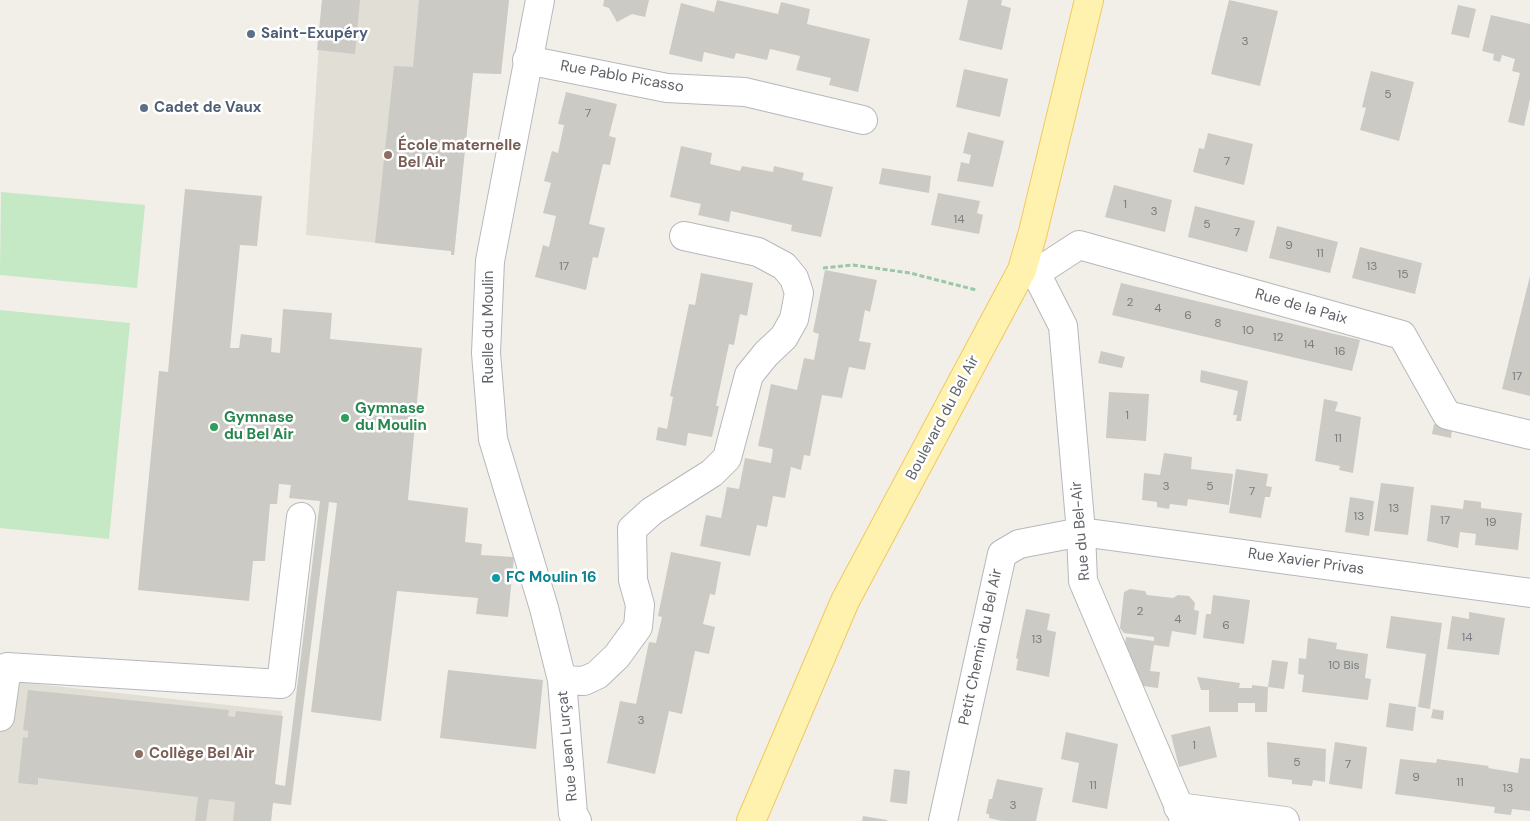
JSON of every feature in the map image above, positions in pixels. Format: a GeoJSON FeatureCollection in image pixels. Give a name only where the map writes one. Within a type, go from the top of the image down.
{"type":"FeatureCollection","features":[{"type":"Feature","properties":{"kind":"main road","name":"Boulevard du Bel Air"},"geometry":{"type":"LineString","coordinates":[[751,821],[845,601],[1029,272],[1033,232],[1088,0]]}},
{"type":"Feature","properties":{"kind":"street","name":"Ruelle du Moulin"},"geometry":{"type":"LineString","coordinates":[[540,0],[490,261],[486,353],[493,439],[544,608],[562,680]]}},
{"type":"Feature","properties":{"kind":"street","name":"Rue Pablo Picasso"},"geometry":{"type":"LineString","coordinates":[[527,60],[668,88],[745,92],[863,120]]}},
{"type":"Feature","properties":{"kind":"street"},"geometry":{"type":"LineString","coordinates":[[684,236],[758,252],[784,266],[794,278]]}},
{"type":"Feature","properties":{"kind":"street","name":"Rue de la Paix"},"geometry":{"type":"LineString","coordinates":[[1029,272],[1079,245],[1402,335],[1447,415],[1530,435]]}},
{"type":"Feature","properties":{"kind":"street","name":"Rue du Bel-Air"},"geometry":{"type":"LineString","coordinates":[[1029,272],[1063,326],[1082,532],[1083,581],[1182,814]]}},
{"type":"Feature","properties":{"kind":"street","name":"Rue Jean Lurçat"},"geometry":{"type":"LineString","coordinates":[[577,821],[573,814],[562,680],[584,681],[598,675],[617,656],[638,627],[640,604],[633,580],[632,529],[652,511],[712,474],[727,458],[749,375],[766,354],[784,337],[794,319],[798,293],[794,278]]}},
{"type":"Feature","properties":{"kind":"street"},"geometry":{"type":"LineString","coordinates":[[0,717],[7,667],[281,684],[302,517]]}},
{"type":"Feature","properties":{"kind":"street","name":"Rue Xavier Privas"},"geometry":{"type":"LineString","coordinates":[[1082,532],[1530,593]]}},
{"type":"Feature","properties":{"kind":"street","name":"Petit Chemin du Bel Air"},"geometry":{"type":"LineString","coordinates":[[943,821],[1002,554],[1019,544],[1082,532]]}},
{"type":"Feature","properties":{"kind":"street"},"geometry":{"type":"LineString","coordinates":[[1182,814],[1285,821]]}},
{"type":"Feature","properties":{"kind":"path"},"geometry":{"type":"LineString","coordinates":[[794,278],[807,269],[853,265],[910,273],[976,290],[974,298]]}},
{"type":"Feature","properties":{"kind":"shaded area","name":"École maternelle Bel Air"},"geometry":{"type":"Polygon","coordinates":[[[322,0],[509,0],[501,74],[473,73],[454,255],[451,255],[451,251],[306,235],[322,0]]]}},
{"type":"Feature","properties":{"kind":"shaded area","name":"Collège Bel Air"},"geometry":{"type":"Polygon","coordinates":[[[0,680],[282,711],[271,821],[0,821],[0,680]]]}},
{"type":"Feature","properties":{"kind":"green space"},"geometry":{"type":"Polygon","coordinates":[[[1,192],[145,205],[137,288],[0,275],[1,192]]]}},
{"type":"Feature","properties":{"kind":"green space"},"geometry":{"type":"Polygon","coordinates":[[[0,310],[130,323],[109,539],[0,528],[0,310]]]}},
{"type":"Feature","properties":{"kind":"building"},"geometry":{"type":"Polygon","coordinates":[[[322,0],[360,0],[355,54],[317,50],[322,0]]]}},
{"type":"Feature","properties":{"kind":"building"},"geometry":{"type":"Polygon","coordinates":[[[419,0],[509,0],[501,74],[473,73],[454,255],[451,255],[451,251],[375,243],[394,66],[413,67],[419,0]]]}},
{"type":"Feature","properties":{"kind":"building"},"geometry":{"type":"Polygon","coordinates":[[[604,0],[649,0],[645,17],[632,14],[617,22],[609,8],[603,6],[604,0]]]}},
{"type":"Feature","properties":{"kind":"building"},"geometry":{"type":"Polygon","coordinates":[[[717,0],[778,14],[781,2],[810,9],[807,24],[870,39],[858,92],[829,85],[831,78],[796,70],[800,56],[770,49],[767,60],[736,53],[734,59],[704,52],[702,62],[669,54],[681,3],[714,12],[717,0]]]}},
{"type":"Feature","properties":{"kind":"building"},"geometry":{"type":"Polygon","coordinates":[[[968,0],[1002,0],[1001,5],[1011,8],[1002,50],[959,40],[968,0]]]}},
{"type":"Feature","properties":{"kind":"building"},"geometry":{"type":"Polygon","coordinates":[[[1229,0],[1278,11],[1260,86],[1211,74],[1229,0]]]}},
{"type":"Feature","properties":{"kind":"building"},"geometry":{"type":"Polygon","coordinates":[[[1458,5],[1476,9],[1469,38],[1451,34],[1458,5]]]}},
{"type":"Feature","properties":{"kind":"building"},"geometry":{"type":"Polygon","coordinates":[[[1491,15],[1530,24],[1530,99],[1524,126],[1508,122],[1520,73],[1512,71],[1515,59],[1502,55],[1500,62],[1493,60],[1494,54],[1482,51],[1491,15]]]}},
{"type":"Feature","properties":{"kind":"building"},"geometry":{"type":"Polygon","coordinates":[[[964,69],[1008,79],[1000,117],[956,107],[964,69]]]}},
{"type":"Feature","properties":{"kind":"building"},"geometry":{"type":"Polygon","coordinates":[[[1371,71],[1414,82],[1399,141],[1360,130],[1366,108],[1362,107],[1371,71]]]}},
{"type":"Feature","properties":{"kind":"building"},"geometry":{"type":"Polygon","coordinates":[[[566,92],[617,104],[609,136],[616,138],[610,165],[603,164],[589,224],[605,228],[598,258],[593,257],[586,290],[535,277],[543,245],[549,247],[556,216],[543,213],[551,183],[544,181],[552,151],[558,153],[564,125],[558,124],[566,92]]]}},
{"type":"Feature","properties":{"kind":"building"},"geometry":{"type":"Polygon","coordinates":[[[968,132],[1004,141],[993,187],[957,181],[961,162],[969,164],[971,155],[963,153],[968,132]]]}},
{"type":"Feature","properties":{"kind":"building"},"geometry":{"type":"Polygon","coordinates":[[[1208,133],[1253,144],[1244,185],[1193,172],[1199,148],[1204,149],[1208,133]]]}},
{"type":"Feature","properties":{"kind":"building"},"geometry":{"type":"Polygon","coordinates":[[[681,146],[712,153],[710,164],[740,171],[742,166],[773,172],[774,166],[804,173],[802,180],[833,187],[821,237],[791,231],[792,225],[731,211],[729,222],[698,215],[701,204],[670,197],[681,146]]]}},
{"type":"Feature","properties":{"kind":"building"},"geometry":{"type":"Polygon","coordinates":[[[882,168],[931,176],[929,193],[879,184],[882,168]]]}},
{"type":"Feature","properties":{"kind":"building"},"geometry":{"type":"Polygon","coordinates":[[[1114,185],[1172,200],[1165,232],[1105,217],[1114,185]]]}},
{"type":"Feature","properties":{"kind":"building"},"geometry":{"type":"Polygon","coordinates":[[[185,189],[262,196],[257,246],[240,245],[230,348],[239,348],[241,334],[272,338],[271,352],[280,353],[283,309],[332,313],[330,339],[422,348],[408,500],[468,508],[465,542],[482,544],[481,555],[514,557],[508,617],[476,614],[478,598],[397,591],[381,721],[311,712],[337,503],[329,502],[291,805],[273,803],[271,821],[233,821],[235,802],[209,799],[206,821],[195,821],[198,797],[38,778],[38,785],[18,783],[23,737],[28,738],[28,731],[23,730],[28,690],[229,710],[228,716],[235,717],[236,711],[283,716],[275,784],[285,786],[320,501],[289,498],[291,485],[279,484],[277,504],[270,504],[265,561],[253,561],[249,601],[138,590],[159,371],[168,372],[185,189]]]}},
{"type":"Feature","properties":{"kind":"building"},"geometry":{"type":"Polygon","coordinates":[[[938,193],[980,201],[977,213],[983,215],[979,234],[931,225],[938,193]]]}},
{"type":"Feature","properties":{"kind":"building"},"geometry":{"type":"Polygon","coordinates":[[[1195,206],[1255,221],[1247,252],[1188,237],[1195,206]]]}},
{"type":"Feature","properties":{"kind":"building"},"geometry":{"type":"Polygon","coordinates":[[[1277,226],[1338,242],[1330,273],[1269,258],[1277,226]]]}},
{"type":"Feature","properties":{"kind":"building"},"geometry":{"type":"Polygon","coordinates":[[[1360,247],[1422,263],[1415,294],[1352,278],[1360,247]]]}},
{"type":"Feature","properties":{"kind":"building"},"geometry":{"type":"Polygon","coordinates":[[[825,270],[877,280],[870,312],[865,310],[859,341],[871,343],[865,370],[849,367],[842,398],[822,395],[810,456],[804,455],[801,470],[791,467],[785,498],[773,496],[767,527],[757,525],[750,556],[700,546],[706,515],[721,518],[727,487],[739,489],[745,458],[771,463],[773,449],[758,446],[771,384],[797,390],[804,358],[814,360],[819,334],[813,332],[825,270]]]}},
{"type":"Feature","properties":{"kind":"building"},"geometry":{"type":"Polygon","coordinates":[[[701,273],[753,283],[747,316],[740,314],[734,345],[729,344],[716,406],[719,406],[712,437],[688,433],[686,446],[656,440],[658,427],[667,429],[673,397],[670,396],[689,304],[695,305],[701,273]]]}},
{"type":"Feature","properties":{"kind":"building"},"geometry":{"type":"Polygon","coordinates":[[[1530,276],[1530,396],[1502,389],[1530,276]]]}},
{"type":"Feature","properties":{"kind":"building"},"geometry":{"type":"Polygon","coordinates":[[[1121,283],[1360,340],[1352,371],[1112,315],[1121,283]]]}},
{"type":"Feature","properties":{"kind":"building"},"geometry":{"type":"Polygon","coordinates":[[[1101,351],[1125,357],[1122,368],[1098,363],[1101,351]]]}},
{"type":"Feature","properties":{"kind":"building"},"geometry":{"type":"Polygon","coordinates":[[[1201,370],[1248,381],[1241,421],[1236,421],[1237,415],[1233,415],[1238,391],[1200,382],[1201,370]]]}},
{"type":"Feature","properties":{"kind":"building"},"geometry":{"type":"Polygon","coordinates":[[[1109,392],[1149,394],[1146,441],[1106,438],[1109,392]]]}},
{"type":"Feature","properties":{"kind":"building"},"geometry":{"type":"Polygon","coordinates":[[[1324,399],[1338,402],[1335,411],[1361,417],[1353,473],[1339,470],[1340,466],[1315,461],[1324,399]]]}},
{"type":"Feature","properties":{"kind":"building"},"geometry":{"type":"Polygon","coordinates":[[[1434,424],[1452,428],[1451,438],[1432,434],[1434,424]]]}},
{"type":"Feature","properties":{"kind":"building"},"geometry":{"type":"Polygon","coordinates":[[[1164,453],[1192,457],[1191,469],[1233,474],[1229,505],[1188,499],[1187,506],[1170,504],[1169,509],[1157,507],[1157,502],[1142,500],[1144,473],[1160,475],[1164,453]]]}},
{"type":"Feature","properties":{"kind":"building"},"geometry":{"type":"Polygon","coordinates":[[[1236,469],[1268,474],[1266,486],[1272,487],[1270,497],[1265,497],[1261,518],[1229,513],[1236,469]]]}},
{"type":"Feature","properties":{"kind":"building"},"geometry":{"type":"Polygon","coordinates":[[[1381,483],[1414,487],[1408,535],[1374,531],[1381,483]]]}},
{"type":"Feature","properties":{"kind":"building"},"geometry":{"type":"Polygon","coordinates":[[[1350,497],[1374,501],[1369,536],[1345,532],[1350,497]]]}},
{"type":"Feature","properties":{"kind":"building"},"geometry":{"type":"Polygon","coordinates":[[[1464,500],[1481,502],[1481,508],[1522,513],[1518,550],[1475,545],[1476,534],[1460,532],[1458,548],[1427,541],[1431,505],[1463,509],[1464,500]]]}},
{"type":"Feature","properties":{"kind":"building"},"geometry":{"type":"Polygon","coordinates":[[[671,552],[721,562],[715,595],[710,594],[703,624],[715,627],[709,654],[695,651],[682,714],[669,711],[655,774],[607,763],[620,701],[636,704],[649,642],[656,643],[662,617],[658,616],[671,552]]]}},
{"type":"Feature","properties":{"kind":"building"},"geometry":{"type":"Polygon","coordinates":[[[1130,589],[1145,591],[1147,595],[1173,598],[1178,595],[1189,596],[1195,603],[1194,610],[1199,611],[1196,635],[1172,631],[1169,647],[1154,645],[1150,671],[1160,672],[1158,688],[1136,685],[1128,668],[1130,652],[1124,652],[1126,637],[1154,641],[1154,637],[1124,633],[1120,628],[1124,592],[1130,589]]]}},
{"type":"Feature","properties":{"kind":"building"},"geometry":{"type":"Polygon","coordinates":[[[1213,595],[1250,600],[1244,644],[1203,638],[1206,614],[1211,614],[1213,595]]]}},
{"type":"Feature","properties":{"kind":"building"},"geometry":{"type":"Polygon","coordinates":[[[1026,609],[1050,614],[1047,630],[1056,632],[1049,677],[1016,670],[1018,659],[1016,658],[1026,609]]]}},
{"type":"Feature","properties":{"kind":"building"},"geometry":{"type":"Polygon","coordinates":[[[1469,612],[1505,618],[1499,655],[1447,649],[1452,616],[1469,619],[1469,612]]]}},
{"type":"Feature","properties":{"kind":"building"},"geometry":{"type":"Polygon","coordinates":[[[1391,616],[1442,623],[1430,709],[1418,707],[1426,654],[1386,648],[1391,616]]]}},
{"type":"Feature","properties":{"kind":"building"},"geometry":{"type":"Polygon","coordinates":[[[1308,638],[1337,643],[1336,649],[1368,654],[1365,678],[1371,679],[1368,700],[1302,692],[1304,675],[1298,674],[1299,658],[1306,659],[1308,638]]]}},
{"type":"Feature","properties":{"kind":"building"},"geometry":{"type":"Polygon","coordinates":[[[1272,660],[1288,662],[1284,689],[1268,687],[1272,660]]]}},
{"type":"Feature","properties":{"kind":"building"},"geometry":{"type":"Polygon","coordinates":[[[448,670],[543,680],[536,749],[440,738],[448,670]]]}},
{"type":"Feature","properties":{"kind":"building"},"geometry":{"type":"Polygon","coordinates":[[[1197,677],[1240,683],[1239,688],[1252,688],[1252,685],[1268,687],[1267,712],[1255,712],[1255,703],[1238,703],[1238,712],[1209,712],[1209,690],[1201,690],[1197,677]]]}},
{"type":"Feature","properties":{"kind":"building"},"geometry":{"type":"Polygon","coordinates":[[[1389,703],[1416,707],[1413,731],[1386,727],[1389,703]]]}},
{"type":"Feature","properties":{"kind":"building"},"geometry":{"type":"Polygon","coordinates":[[[1433,709],[1444,711],[1443,720],[1431,718],[1433,709]]]}},
{"type":"Feature","properties":{"kind":"building"},"geometry":{"type":"Polygon","coordinates":[[[1210,726],[1217,757],[1179,767],[1171,735],[1210,726]]]}},
{"type":"Feature","properties":{"kind":"building"},"geometry":{"type":"Polygon","coordinates":[[[1066,732],[1118,744],[1107,809],[1072,802],[1079,763],[1061,759],[1066,732]]]}},
{"type":"Feature","properties":{"kind":"building"},"geometry":{"type":"Polygon","coordinates":[[[1267,742],[1326,749],[1325,782],[1313,780],[1312,786],[1292,784],[1292,780],[1268,777],[1267,742]]]}},
{"type":"Feature","properties":{"kind":"building"},"geometry":{"type":"Polygon","coordinates":[[[1335,742],[1367,747],[1362,789],[1329,784],[1335,742]]]}},
{"type":"Feature","properties":{"kind":"building"},"geometry":{"type":"Polygon","coordinates":[[[1520,758],[1530,759],[1530,811],[1512,809],[1511,815],[1494,813],[1495,807],[1395,794],[1400,759],[1436,763],[1437,759],[1489,766],[1488,768],[1518,773],[1520,758]]]}},
{"type":"Feature","properties":{"kind":"building"},"geometry":{"type":"Polygon","coordinates":[[[894,769],[910,771],[907,804],[890,802],[894,769]]]}},
{"type":"Feature","properties":{"kind":"building"},"geometry":{"type":"Polygon","coordinates":[[[997,779],[1043,788],[1036,821],[1002,821],[989,818],[989,814],[986,814],[989,799],[992,799],[997,779]]]}},
{"type":"Feature","properties":{"kind":"building"},"geometry":{"type":"Polygon","coordinates":[[[863,816],[887,820],[887,821],[862,821],[863,816]]]}},
{"type":"Feature","properties":{"kind":"place","name":"Saint-Exupéry"},"geometry":{"type":"Point","coordinates":[251,34]}},
{"type":"Feature","properties":{"kind":"place","name":"Cadet de Vaux"},"geometry":{"type":"Point","coordinates":[144,108]}},
{"type":"Feature","properties":{"kind":"place","name":"École maternelle Bel Air"},"geometry":{"type":"Point","coordinates":[388,155]}},
{"type":"Feature","properties":{"kind":"place","name":"Gymnase du Moulin"},"geometry":{"type":"Point","coordinates":[345,418]}},
{"type":"Feature","properties":{"kind":"place","name":"Gymnase du Bel Air"},"geometry":{"type":"Point","coordinates":[214,427]}},
{"type":"Feature","properties":{"kind":"place","name":"FC Moulin 16"},"geometry":{"type":"Point","coordinates":[496,578]}},
{"type":"Feature","properties":{"kind":"place","name":"Collège Bel Air"},"geometry":{"type":"Point","coordinates":[139,754]}}]}
